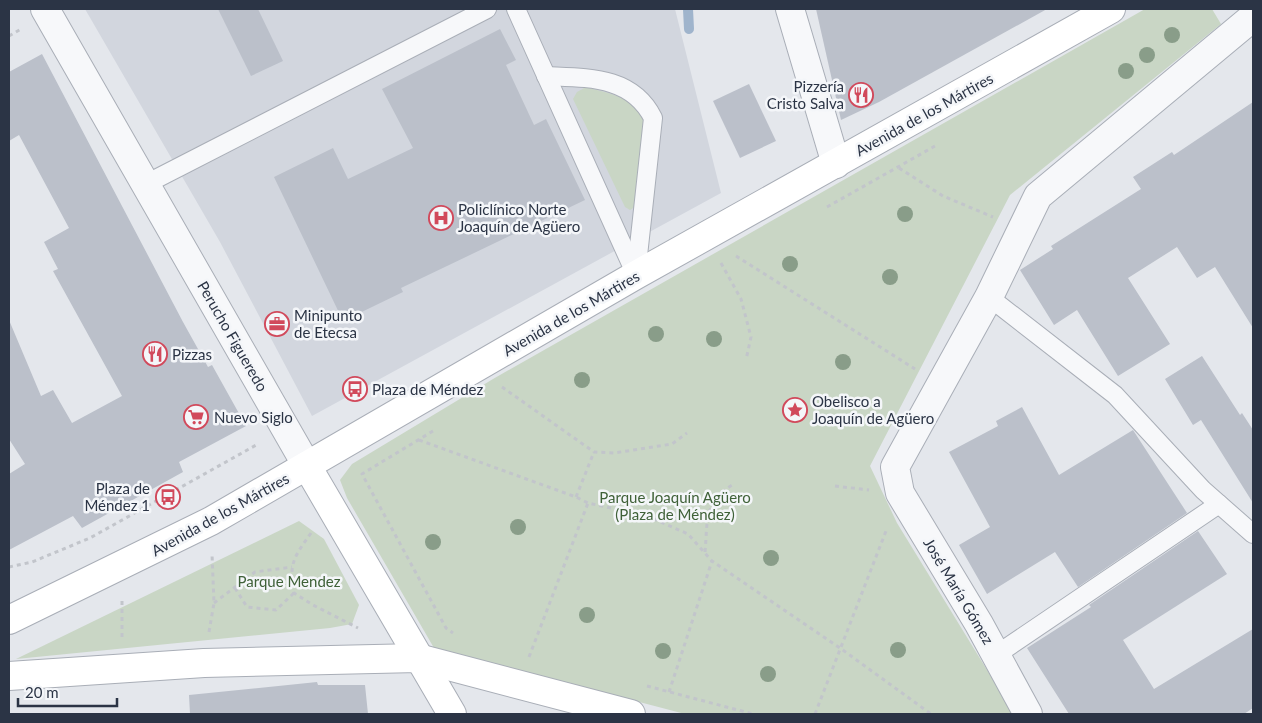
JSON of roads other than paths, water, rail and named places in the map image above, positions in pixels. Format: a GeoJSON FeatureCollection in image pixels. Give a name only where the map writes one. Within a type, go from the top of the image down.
{"type":"FeatureCollection","features":[{"type":"Feature","properties":{"kind":"main road","name":"Avenida de los Mártires"},"geometry":{"type":"LineString","coordinates":[[15,614],[123,566],[211,521],[636,274],[1111,9]]}},
{"type":"Feature","properties":{"kind":"main road","name":"Perucho Figueredo"},"geometry":{"type":"LineString","coordinates":[[307,466],[452,714]]}},
{"type":"Feature","properties":{"kind":"main road"},"geometry":{"type":"LineString","coordinates":[[9,676],[204,663],[418,658],[631,714]]}},
{"type":"Feature","properties":{"kind":"street","name":"Perucho Figueredo"},"geometry":{"type":"LineString","coordinates":[[45,9],[307,466]]}},
{"type":"Feature","properties":{"kind":"street"},"geometry":{"type":"LineString","coordinates":[[790,9],[836,164]]}},
{"type":"Feature","properties":{"kind":"street"},"geometry":{"type":"LineString","coordinates":[[990,297],[1038,196],[1253,16],[1248,9]]}},
{"type":"Feature","properties":{"kind":"street","name":"José María Gómez"},"geometry":{"type":"LineString","coordinates":[[990,297],[895,467],[900,493],[996,655],[1028,714]]}},
{"type":"Feature","properties":{"kind":"lane"},"geometry":{"type":"LineString","coordinates":[[146,184],[487,9]]}},
{"type":"Feature","properties":{"kind":"lane"},"geometry":{"type":"LineString","coordinates":[[516,9],[636,274]]}},
{"type":"Feature","properties":{"kind":"lane"},"geometry":{"type":"LineString","coordinates":[[546,76],[594,78],[624,88],[634,93],[646,104],[653,118],[636,274]]}},
{"type":"Feature","properties":{"kind":"lane"},"geometry":{"type":"LineString","coordinates":[[990,297],[1115,395],[1203,490],[1253,534]]}},
{"type":"Feature","properties":{"kind":"lane"},"geometry":{"type":"LineString","coordinates":[[996,655],[1219,504]]}},
{"type":"Feature","properties":{"kind":"waterway"},"geometry":{"type":"LineString","coordinates":[[688,9],[689,29]]}},
{"type":"Feature","properties":{"kind":"place","name":"Pizzería Cristo Salva"},"geometry":{"type":"Point","coordinates":[861,95]}},
{"type":"Feature","properties":{"kind":"place","name":"Policlínico Norte Joaquín de Agüero"},"geometry":{"type":"Point","coordinates":[441,218]}},
{"type":"Feature","properties":{"kind":"place","name":"Minipunto de Etecsa"},"geometry":{"type":"Point","coordinates":[277,324]}},
{"type":"Feature","properties":{"kind":"place","name":"Pizzas"},"geometry":{"type":"Point","coordinates":[155,354]}},
{"type":"Feature","properties":{"kind":"place","name":"Plaza de Méndez"},"geometry":{"type":"Point","coordinates":[355,389]}},
{"type":"Feature","properties":{"kind":"place","name":"Obelisco a Joaquín de Agüero"},"geometry":{"type":"Point","coordinates":[795,410]}},
{"type":"Feature","properties":{"kind":"place","name":"Nuevo Siglo"},"geometry":{"type":"Point","coordinates":[196,417]}},
{"type":"Feature","properties":{"kind":"place","name":"Plaza de Méndez 1"},"geometry":{"type":"Point","coordinates":[168,497]}},
{"type":"Feature","properties":{"kind":"park label","name":"Parque Joaquín Agüero (Plaza de Méndez)"},"geometry":{"type":"Point","coordinates":[675,506]}},
{"type":"Feature","properties":{"kind":"park label","name":"Parque Mendez"},"geometry":{"type":"Point","coordinates":[289,581]}}]}
